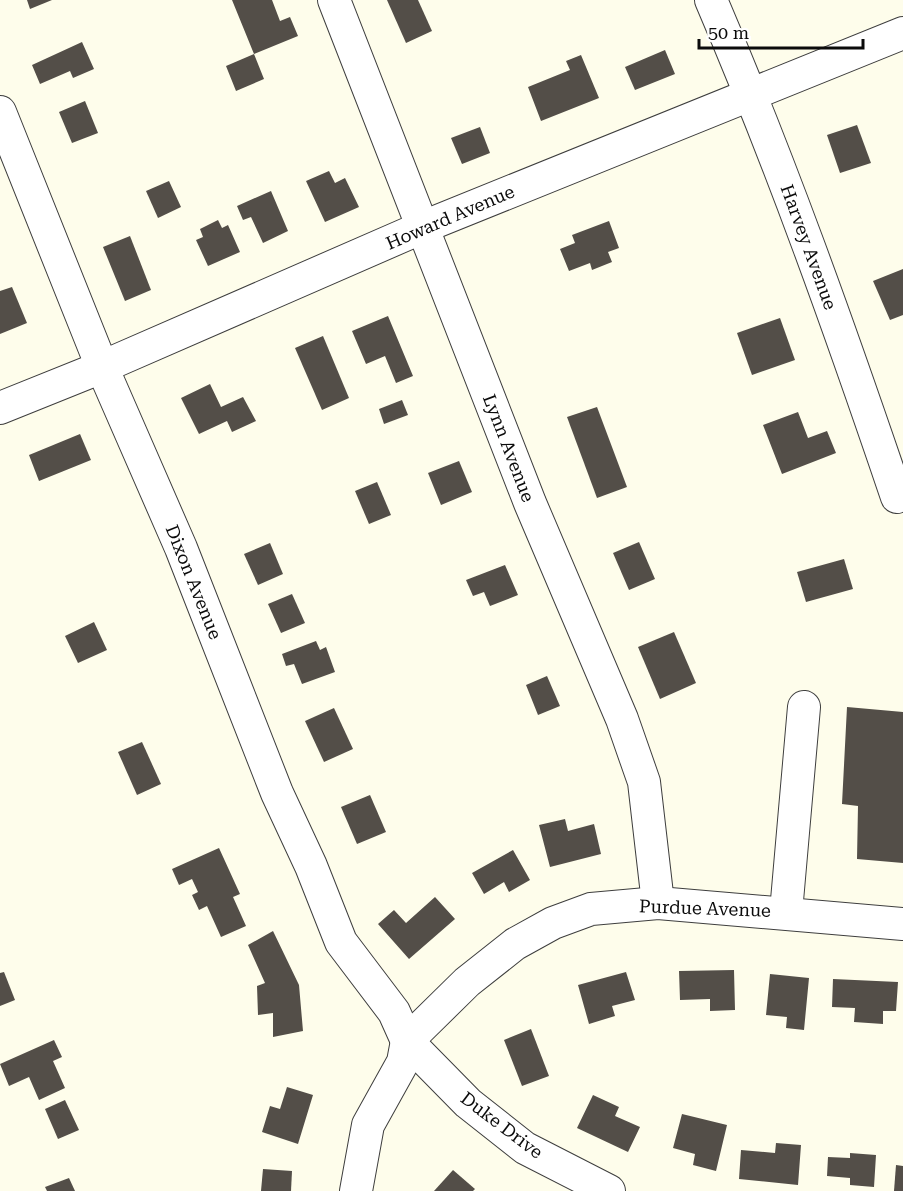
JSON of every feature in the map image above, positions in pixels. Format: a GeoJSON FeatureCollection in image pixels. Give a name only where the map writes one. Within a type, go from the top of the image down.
{"type":"FeatureCollection","features":[{"type":"Feature","properties":{"kind":"street","name":"Lynn Avenue"},"geometry":{"type":"LineString","coordinates":[[334,0],[530,503],[622,719],[644,782],[658,903]]}},
{"type":"Feature","properties":{"kind":"street","name":"Harvey Avenue"},"geometry":{"type":"LineString","coordinates":[[711,0],[751,94],[821,276],[897,497]]}},
{"type":"Feature","properties":{"kind":"street","name":"Howard Avenue"},"geometry":{"type":"LineString","coordinates":[[0,408],[102,367],[423,227],[903,33]]}},
{"type":"Feature","properties":{"kind":"street","name":"Dixon Avenue"},"geometry":{"type":"LineString","coordinates":[[0,112],[102,367],[181,548],[277,793],[311,866],[342,942],[394,1012],[407,1041]]}},
{"type":"Feature","properties":{"kind":"street"},"geometry":{"type":"LineString","coordinates":[[786,912],[804,707]]}},
{"type":"Feature","properties":{"kind":"street","name":"Purdue Avenue"},"geometry":{"type":"LineString","coordinates":[[407,1041],[466,982],[515,944],[553,923],[591,909],[658,903],[786,912],[903,924]]}},
{"type":"Feature","properties":{"kind":"street"},"geometry":{"type":"LineString","coordinates":[[356,1191],[368,1125],[403,1062],[407,1041]]}},
{"type":"Feature","properties":{"kind":"street","name":"Duke Drive"},"geometry":{"type":"LineString","coordinates":[[407,1041],[468,1103],[525,1148],[609,1191]]}},
{"type":"Feature","properties":{"kind":"building"},"geometry":{"type":"Polygon","coordinates":[[[27,0],[52,0],[30,9],[27,0]]]}},
{"type":"Feature","properties":{"kind":"building"},"geometry":{"type":"Polygon","coordinates":[[[232,0],[272,0],[280,21],[290,17],[298,36],[254,54],[232,0]]]}},
{"type":"Feature","properties":{"kind":"building"},"geometry":{"type":"Polygon","coordinates":[[[387,0],[418,0],[432,31],[406,43],[387,0]]]}},
{"type":"Feature","properties":{"kind":"building"},"geometry":{"type":"Polygon","coordinates":[[[82,42],[94,69],[73,78],[70,71],[40,84],[32,65],[82,42]]]}},
{"type":"Feature","properties":{"kind":"building"},"geometry":{"type":"Polygon","coordinates":[[[665,50],[675,74],[635,90],[625,67],[665,50]]]}},
{"type":"Feature","properties":{"kind":"building"},"geometry":{"type":"Polygon","coordinates":[[[254,54],[264,79],[236,91],[226,66],[254,54]]]}},
{"type":"Feature","properties":{"kind":"building"},"geometry":{"type":"Polygon","coordinates":[[[581,55],[599,98],[541,121],[528,87],[570,70],[566,61],[581,55]]]}},
{"type":"Feature","properties":{"kind":"building"},"geometry":{"type":"Polygon","coordinates":[[[85,101],[98,133],[72,143],[59,112],[85,101]]]}},
{"type":"Feature","properties":{"kind":"building"},"geometry":{"type":"Polygon","coordinates":[[[857,125],[871,163],[840,173],[827,135],[857,125]]]}},
{"type":"Feature","properties":{"kind":"building"},"geometry":{"type":"Polygon","coordinates":[[[480,127],[490,153],[462,164],[451,138],[480,127]]]}},
{"type":"Feature","properties":{"kind":"building"},"geometry":{"type":"Polygon","coordinates":[[[329,171],[335,183],[345,178],[359,207],[325,222],[306,181],[329,171]]]}},
{"type":"Feature","properties":{"kind":"building"},"geometry":{"type":"Polygon","coordinates":[[[169,181],[181,207],[158,218],[146,191],[169,181]]]}},
{"type":"Feature","properties":{"kind":"building"},"geometry":{"type":"Polygon","coordinates":[[[271,191],[288,231],[263,243],[251,217],[243,220],[237,206],[271,191]]]}},
{"type":"Feature","properties":{"kind":"building"},"geometry":{"type":"Polygon","coordinates":[[[218,220],[222,228],[228,225],[240,252],[208,266],[196,240],[203,237],[200,229],[218,220]]]}},
{"type":"Feature","properties":{"kind":"building"},"geometry":{"type":"Polygon","coordinates":[[[609,221],[619,248],[608,252],[612,262],[592,270],[590,263],[569,271],[560,249],[575,243],[572,235],[609,221]]]}},
{"type":"Feature","properties":{"kind":"building"},"geometry":{"type":"Polygon","coordinates":[[[130,236],[151,290],[125,301],[103,247],[130,236]]]}},
{"type":"Feature","properties":{"kind":"building"},"geometry":{"type":"Polygon","coordinates":[[[903,269],[903,315],[890,320],[873,281],[903,269]]]}},
{"type":"Feature","properties":{"kind":"building"},"geometry":{"type":"Polygon","coordinates":[[[12,287],[27,323],[0,334],[0,291],[12,287]]]}},
{"type":"Feature","properties":{"kind":"building"},"geometry":{"type":"Polygon","coordinates":[[[388,316],[413,376],[396,383],[385,356],[366,364],[352,331],[388,316]]]}},
{"type":"Feature","properties":{"kind":"building"},"geometry":{"type":"Polygon","coordinates":[[[780,318],[795,360],[752,375],[737,333],[780,318]]]}},
{"type":"Feature","properties":{"kind":"building"},"geometry":{"type":"Polygon","coordinates":[[[323,336],[349,398],[322,410],[295,348],[323,336]]]}},
{"type":"Feature","properties":{"kind":"building"},"geometry":{"type":"Polygon","coordinates":[[[210,384],[221,407],[243,397],[256,421],[232,432],[227,421],[199,434],[181,398],[210,384]]]}},
{"type":"Feature","properties":{"kind":"building"},"geometry":{"type":"Polygon","coordinates":[[[402,400],[408,415],[384,424],[379,409],[402,400]]]}},
{"type":"Feature","properties":{"kind":"building"},"geometry":{"type":"Polygon","coordinates":[[[597,407],[627,487],[597,498],[567,417],[597,407]]]}},
{"type":"Feature","properties":{"kind":"building"},"geometry":{"type":"Polygon","coordinates":[[[798,412],[808,438],[827,431],[836,453],[782,474],[763,425],[798,412]]]}},
{"type":"Feature","properties":{"kind":"building"},"geometry":{"type":"Polygon","coordinates":[[[80,434],[91,460],[39,481],[29,455],[80,434]]]}},
{"type":"Feature","properties":{"kind":"building"},"geometry":{"type":"Polygon","coordinates":[[[459,461],[472,492],[441,505],[428,473],[459,461]]]}},
{"type":"Feature","properties":{"kind":"building"},"geometry":{"type":"Polygon","coordinates":[[[377,482],[391,515],[369,524],[355,491],[377,482]]]}},
{"type":"Feature","properties":{"kind":"building"},"geometry":{"type":"Polygon","coordinates":[[[639,542],[655,579],[629,590],[613,553],[639,542]]]}},
{"type":"Feature","properties":{"kind":"building"},"geometry":{"type":"Polygon","coordinates":[[[270,543],[283,574],[258,585],[244,554],[270,543]]]}},
{"type":"Feature","properties":{"kind":"building"},"geometry":{"type":"Polygon","coordinates":[[[844,559],[853,589],[806,602],[797,572],[844,559]]]}},
{"type":"Feature","properties":{"kind":"building"},"geometry":{"type":"Polygon","coordinates":[[[505,565],[518,595],[490,606],[484,592],[473,596],[466,580],[505,565]]]}},
{"type":"Feature","properties":{"kind":"building"},"geometry":{"type":"Polygon","coordinates":[[[292,594],[305,623],[281,633],[268,604],[292,594]]]}},
{"type":"Feature","properties":{"kind":"building"},"geometry":{"type":"Polygon","coordinates":[[[94,622],[107,650],[78,663],[65,636],[94,622]]]}},
{"type":"Feature","properties":{"kind":"building"},"geometry":{"type":"Polygon","coordinates":[[[674,632],[696,683],[660,699],[638,647],[674,632]]]}},
{"type":"Feature","properties":{"kind":"building"},"geometry":{"type":"Polygon","coordinates":[[[316,641],[320,650],[326,647],[335,672],[302,684],[294,664],[286,666],[282,654],[316,641]]]}},
{"type":"Feature","properties":{"kind":"building"},"geometry":{"type":"Polygon","coordinates":[[[547,676],[560,706],[538,715],[526,685],[547,676]]]}},
{"type":"Feature","properties":{"kind":"building"},"geometry":{"type":"Polygon","coordinates":[[[847,707],[903,712],[903,863],[857,859],[858,806],[842,804],[847,707]]]}},
{"type":"Feature","properties":{"kind":"building"},"geometry":{"type":"Polygon","coordinates":[[[334,708],[353,749],[324,762],[305,721],[334,708]]]}},
{"type":"Feature","properties":{"kind":"building"},"geometry":{"type":"Polygon","coordinates":[[[142,742],[161,784],[137,795],[118,752],[142,742]]]}},
{"type":"Feature","properties":{"kind":"building"},"geometry":{"type":"Polygon","coordinates":[[[370,795],[386,832],[357,844],[341,807],[370,795]]]}},
{"type":"Feature","properties":{"kind":"building"},"geometry":{"type":"Polygon","coordinates":[[[565,819],[568,831],[594,824],[601,854],[550,867],[539,825],[565,819]]]}},
{"type":"Feature","properties":{"kind":"building"},"geometry":{"type":"Polygon","coordinates":[[[219,848],[240,894],[233,897],[246,926],[221,937],[207,906],[199,910],[192,895],[198,892],[192,879],[179,885],[172,869],[219,848]]]}},
{"type":"Feature","properties":{"kind":"building"},"geometry":{"type":"Polygon","coordinates":[[[513,850],[530,880],[509,892],[504,882],[484,894],[472,873],[513,850]]]}},
{"type":"Feature","properties":{"kind":"building"},"geometry":{"type":"Polygon","coordinates":[[[435,897],[455,919],[409,959],[378,924],[394,910],[406,923],[435,897]]]}},
{"type":"Feature","properties":{"kind":"building"},"geometry":{"type":"Polygon","coordinates":[[[273,931],[299,985],[303,1031],[273,1037],[273,1013],[258,1015],[257,986],[265,983],[248,945],[273,931]]]}},
{"type":"Feature","properties":{"kind":"building"},"geometry":{"type":"Polygon","coordinates":[[[734,970],[735,1010],[710,1011],[710,999],[680,1000],[679,971],[734,970]]]}},
{"type":"Feature","properties":{"kind":"building"},"geometry":{"type":"Polygon","coordinates":[[[4,972],[15,1000],[0,1006],[0,973],[4,972]]]}},
{"type":"Feature","properties":{"kind":"building"},"geometry":{"type":"Polygon","coordinates":[[[626,972],[635,1000],[612,1006],[615,1016],[589,1024],[578,985],[626,972]]]}},
{"type":"Feature","properties":{"kind":"building"},"geometry":{"type":"Polygon","coordinates":[[[770,974],[809,978],[804,1030],[786,1028],[787,1017],[766,1015],[770,974]]]}},
{"type":"Feature","properties":{"kind":"building"},"geometry":{"type":"Polygon","coordinates":[[[833,979],[898,982],[896,1011],[883,1011],[883,1024],[854,1022],[855,1008],[832,1007],[833,979]]]}},
{"type":"Feature","properties":{"kind":"building"},"geometry":{"type":"Polygon","coordinates":[[[531,1029],[549,1076],[522,1086],[504,1040],[531,1029]]]}},
{"type":"Feature","properties":{"kind":"building"},"geometry":{"type":"Polygon","coordinates":[[[54,1040],[62,1057],[53,1061],[65,1088],[39,1100],[29,1077],[9,1086],[0,1064],[54,1040]]]}},
{"type":"Feature","properties":{"kind":"building"},"geometry":{"type":"Polygon","coordinates":[[[287,1087],[313,1095],[298,1144],[262,1132],[270,1106],[280,1109],[287,1087]]]}},
{"type":"Feature","properties":{"kind":"building"},"geometry":{"type":"Polygon","coordinates":[[[593,1095],[619,1107],[615,1116],[640,1127],[628,1152],[577,1128],[593,1095]]]}},
{"type":"Feature","properties":{"kind":"building"},"geometry":{"type":"Polygon","coordinates":[[[65,1100],[79,1130],[58,1139],[45,1109],[65,1100]]]}},
{"type":"Feature","properties":{"kind":"building"},"geometry":{"type":"Polygon","coordinates":[[[682,1114],[727,1125],[716,1171],[693,1165],[695,1154],[673,1148],[682,1114]]]}},
{"type":"Feature","properties":{"kind":"building"},"geometry":{"type":"Polygon","coordinates":[[[776,1143],[801,1145],[798,1185],[739,1179],[741,1150],[775,1153],[776,1143]]]}},
{"type":"Feature","properties":{"kind":"building"},"geometry":{"type":"Polygon","coordinates":[[[850,1153],[876,1155],[874,1187],[850,1185],[850,1178],[827,1176],[828,1157],[850,1158],[850,1153]]]}},
{"type":"Feature","properties":{"kind":"building"},"geometry":{"type":"Polygon","coordinates":[[[896,1165],[903,1166],[903,1191],[894,1191],[896,1165]]]}},
{"type":"Feature","properties":{"kind":"building"},"geometry":{"type":"Polygon","coordinates":[[[263,1169],[292,1171],[291,1191],[261,1191],[263,1169]]]}},
{"type":"Feature","properties":{"kind":"building"},"geometry":{"type":"Polygon","coordinates":[[[453,1170],[475,1189],[473,1191],[434,1191],[453,1170]]]}},
{"type":"Feature","properties":{"kind":"building"},"geometry":{"type":"Polygon","coordinates":[[[69,1178],[75,1191],[47,1191],[45,1187],[69,1178]]]}}]}
